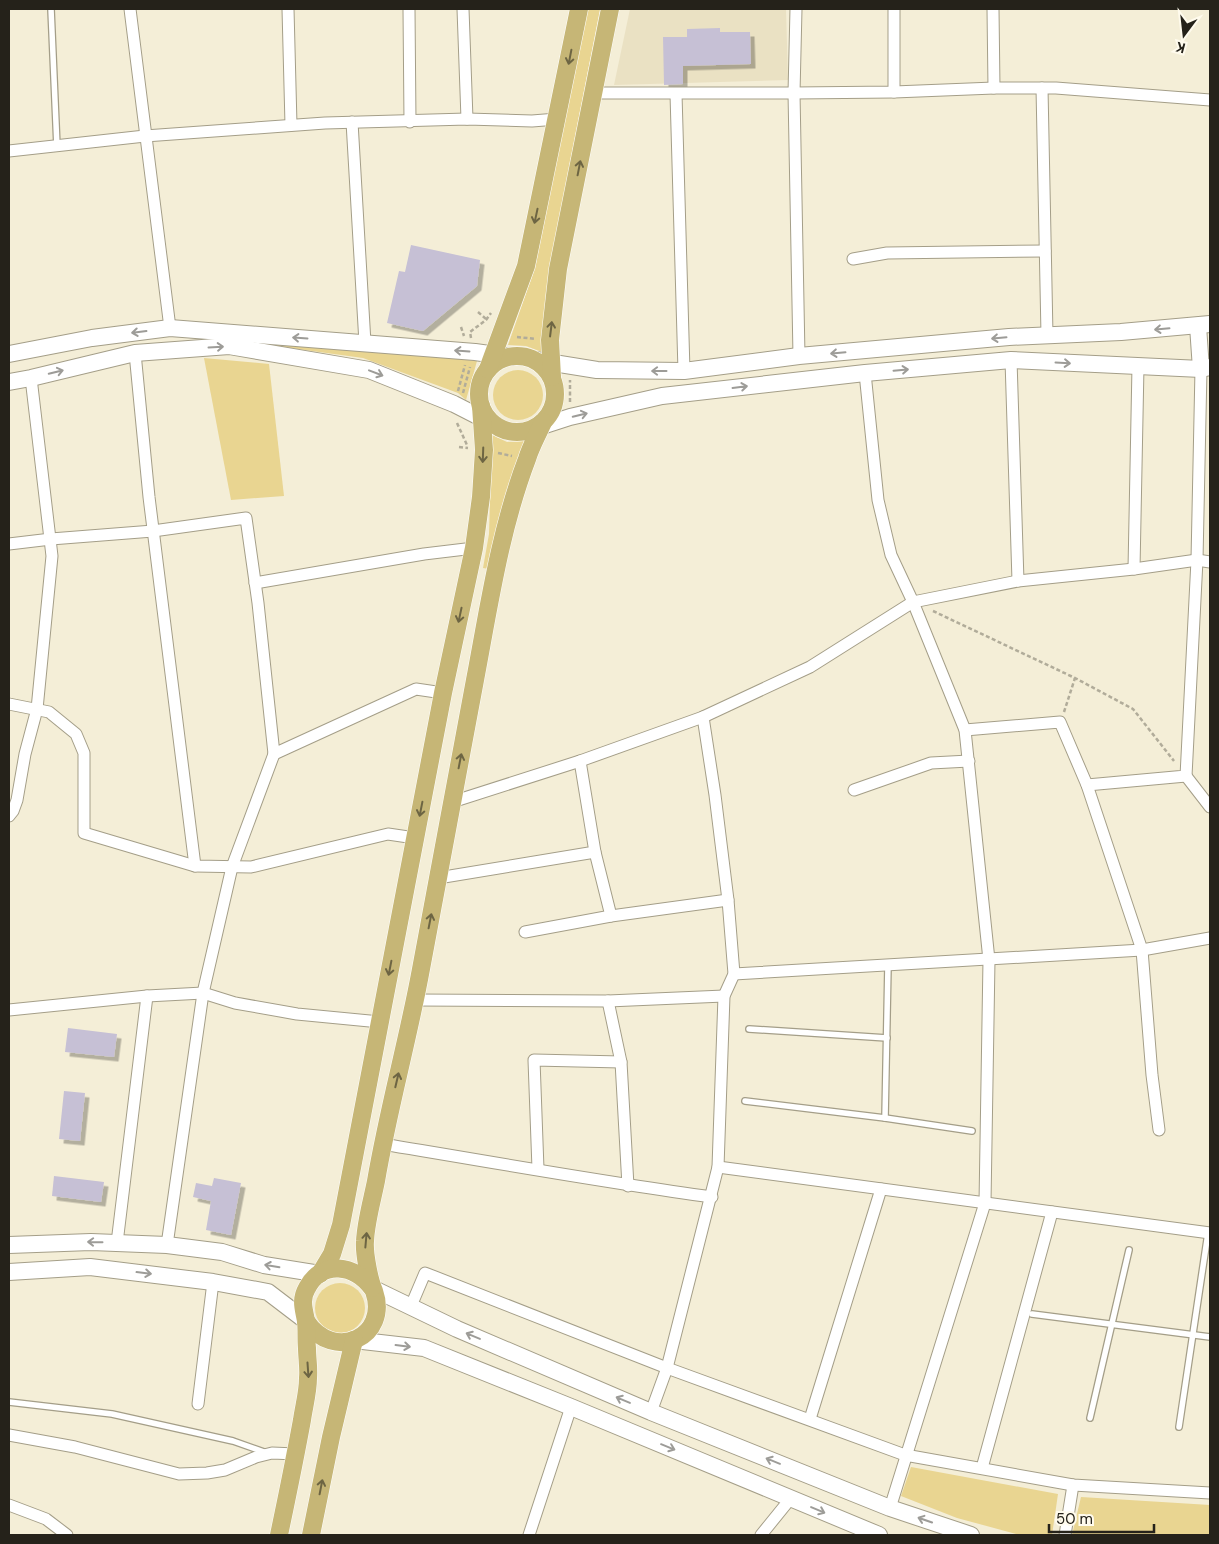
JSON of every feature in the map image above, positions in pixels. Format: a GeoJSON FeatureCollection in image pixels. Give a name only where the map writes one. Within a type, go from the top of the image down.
{"type":"FeatureCollection","features":[{"type":"Feature","properties":{"kind":"main road"},"geometry":{"type":"LineString","coordinates":[[320,1274],[332,1254],[341,1225],[443,693],[474,548],[481,496],[486,417],[479,393],[480,387],[482,380],[498,360],[526,266],[579,9]]}},
{"type":"Feature","properties":{"kind":"main road"},"geometry":{"type":"LineString","coordinates":[[372,1288],[365,1278],[355,1272],[331,1269],[320,1274],[306,1288],[303,1298],[302,1310],[312,1331],[321,1338],[338,1342],[354,1340],[364,1334],[376,1316],[376,1302],[364,1244],[382,1144],[415,1000],[502,540],[539,426],[551,413],[555,401],[555,389],[546,367],[558,269],[610,9]]}},
{"type":"Feature","properties":{"kind":"main road"},"geometry":{"type":"LineString","coordinates":[[498,360],[523,356],[546,367]]}},
{"type":"Feature","properties":{"kind":"main road"},"geometry":{"type":"LineString","coordinates":[[486,417],[508,432],[522,432],[539,426]]}},
{"type":"Feature","properties":{"kind":"main road"},"geometry":{"type":"LineString","coordinates":[[279,1535],[296,1454],[308,1380],[306,1321]]}},
{"type":"Feature","properties":{"kind":"main road"},"geometry":{"type":"LineString","coordinates":[[311,1535],[331,1437],[354,1340]]}},
{"type":"Feature","properties":{"kind":"street"},"geometry":{"type":"LineString","coordinates":[[130,9],[170,328]]}},
{"type":"Feature","properties":{"kind":"street"},"geometry":{"type":"LineString","coordinates":[[288,9],[292,125]]}},
{"type":"Feature","properties":{"kind":"street"},"geometry":{"type":"LineString","coordinates":[[409,9],[410,122]]}},
{"type":"Feature","properties":{"kind":"street"},"geometry":{"type":"LineString","coordinates":[[463,9],[468,119]]}},
{"type":"Feature","properties":{"kind":"street"},"geometry":{"type":"LineString","coordinates":[[796,9],[794,94],[799,356]]}},
{"type":"Feature","properties":{"kind":"street"},"geometry":{"type":"LineString","coordinates":[[894,9],[894,92]]}},
{"type":"Feature","properties":{"kind":"street"},"geometry":{"type":"LineString","coordinates":[[992,9],[994,88]]}},
{"type":"Feature","properties":{"kind":"street"},"geometry":{"type":"LineString","coordinates":[[594,93],[794,94],[1042,88],[1210,100]]}},
{"type":"Feature","properties":{"kind":"street"},"geometry":{"type":"LineString","coordinates":[[1042,88],[1047,335]]}},
{"type":"Feature","properties":{"kind":"street"},"geometry":{"type":"LineString","coordinates":[[676,94],[684,370]]}},
{"type":"Feature","properties":{"kind":"street"},"geometry":{"type":"LineString","coordinates":[[9,151],[145,136],[292,125],[468,119],[532,121],[557,119]]}},
{"type":"Feature","properties":{"kind":"street"},"geometry":{"type":"LineString","coordinates":[[352,122],[365,344]]}},
{"type":"Feature","properties":{"kind":"street"},"geometry":{"type":"LineString","coordinates":[[854,260],[886,253],[1045,251]]}},
{"type":"Feature","properties":{"kind":"street"},"geometry":{"type":"LineString","coordinates":[[546,367],[573,365],[597,370],[684,370],[799,356],[1009,337],[1120,332],[1204,325],[1205,368],[1186,776],[1210,807]]}},
{"type":"Feature","properties":{"kind":"street"},"geometry":{"type":"LineString","coordinates":[[9,354],[92,338],[170,328],[470,352],[498,360]]}},
{"type":"Feature","properties":{"kind":"street"},"geometry":{"type":"LineString","coordinates":[[9,382],[136,353],[229,346],[369,370],[486,417]]}},
{"type":"Feature","properties":{"kind":"street"},"geometry":{"type":"LineString","coordinates":[[136,353],[153,531],[195,866]]}},
{"type":"Feature","properties":{"kind":"street"},"geometry":{"type":"LineString","coordinates":[[539,426],[662,396],[865,373],[1011,360],[1205,368]]}},
{"type":"Feature","properties":{"kind":"street"},"geometry":{"type":"LineString","coordinates":[[1011,360],[1018,581]]}},
{"type":"Feature","properties":{"kind":"street"},"geometry":{"type":"LineString","coordinates":[[1134,569],[1138,366]]}},
{"type":"Feature","properties":{"kind":"street"},"geometry":{"type":"LineString","coordinates":[[865,373],[878,500],[892,555],[965,730],[989,960],[985,1203],[890,1508]]}},
{"type":"Feature","properties":{"kind":"street"},"geometry":{"type":"LineString","coordinates":[[9,816],[17,800],[25,754],[37,709],[52,556],[31,378]]}},
{"type":"Feature","properties":{"kind":"street"},"geometry":{"type":"LineString","coordinates":[[9,544],[153,531],[246,518],[274,754],[232,867],[203,993],[182,1128],[167,1245]]}},
{"type":"Feature","properties":{"kind":"street"},"geometry":{"type":"LineString","coordinates":[[255,583],[424,554],[474,548]]}},
{"type":"Feature","properties":{"kind":"street"},"geometry":{"type":"LineString","coordinates":[[452,802],[580,761],[703,717],[810,667],[913,602],[1018,581],[1134,569],[1197,560],[1210,562]]}},
{"type":"Feature","properties":{"kind":"street"},"geometry":{"type":"LineString","coordinates":[[274,754],[416,689],[443,693]]}},
{"type":"Feature","properties":{"kind":"street"},"geometry":{"type":"LineString","coordinates":[[9,704],[49,712],[76,734],[84,753],[84,833],[195,866],[232,867],[251,867],[388,834],[415,838]]}},
{"type":"Feature","properties":{"kind":"street"},"geometry":{"type":"LineString","coordinates":[[651,1412],[668,1368],[718,1167],[724,996],[734,974],[728,900],[703,717]]}},
{"type":"Feature","properties":{"kind":"street"},"geometry":{"type":"LineString","coordinates":[[965,730],[1060,722],[1087,785],[1142,950],[1152,1075],[1159,1130]]}},
{"type":"Feature","properties":{"kind":"street"},"geometry":{"type":"LineString","coordinates":[[580,761],[595,852],[611,916]]}},
{"type":"Feature","properties":{"kind":"street"},"geometry":{"type":"LineString","coordinates":[[854,790],[931,763],[969,761]]}},
{"type":"Feature","properties":{"kind":"street"},"geometry":{"type":"LineString","coordinates":[[1087,785],[1186,776]]}},
{"type":"Feature","properties":{"kind":"street"},"geometry":{"type":"LineString","coordinates":[[438,878],[595,852]]}},
{"type":"Feature","properties":{"kind":"street"},"geometry":{"type":"LineString","coordinates":[[525,932],[611,916],[728,900]]}},
{"type":"Feature","properties":{"kind":"street"},"geometry":{"type":"LineString","coordinates":[[734,974],[1142,950],[1210,938]]}},
{"type":"Feature","properties":{"kind":"street"},"geometry":{"type":"LineString","coordinates":[[9,1010],[147,996],[203,993],[235,1003],[298,1014],[380,1022]]}},
{"type":"Feature","properties":{"kind":"street"},"geometry":{"type":"LineString","coordinates":[[117,1243],[147,996]]}},
{"type":"Feature","properties":{"kind":"street"},"geometry":{"type":"LineString","coordinates":[[415,1000],[608,1001],[724,996]]}},
{"type":"Feature","properties":{"kind":"street"},"geometry":{"type":"LineString","coordinates":[[608,1001],[621,1062],[628,1186]]}},
{"type":"Feature","properties":{"kind":"street"},"geometry":{"type":"LineString","coordinates":[[538,1169],[534,1060],[621,1062]]}},
{"type":"Feature","properties":{"kind":"street"},"geometry":{"type":"LineString","coordinates":[[382,1144],[538,1169],[628,1186],[712,1197]]}},
{"type":"Feature","properties":{"kind":"street"},"geometry":{"type":"LineString","coordinates":[[718,1167],[1209,1233]]}},
{"type":"Feature","properties":{"kind":"street"},"geometry":{"type":"LineString","coordinates":[[810,1419],[881,1189]]}},
{"type":"Feature","properties":{"kind":"street"},"geometry":{"type":"LineString","coordinates":[[982,1468],[1052,1212]]}},
{"type":"Feature","properties":{"kind":"street"},"geometry":{"type":"LineString","coordinates":[[9,1245],[117,1243],[167,1245],[222,1252],[264,1265],[320,1274]]}},
{"type":"Feature","properties":{"kind":"street"},"geometry":{"type":"LineString","coordinates":[[9,1272],[90,1267],[214,1282],[268,1292],[306,1321]]}},
{"type":"Feature","properties":{"kind":"street"},"geometry":{"type":"LineString","coordinates":[[411,1306],[425,1273],[668,1368],[906,1454],[1073,1485],[1210,1493]]}},
{"type":"Feature","properties":{"kind":"street"},"geometry":{"type":"LineString","coordinates":[[198,1404],[214,1282]]}},
{"type":"Feature","properties":{"kind":"street"},"geometry":{"type":"LineString","coordinates":[[372,1288],[456,1329],[651,1412],[890,1508],[971,1535]]}},
{"type":"Feature","properties":{"kind":"street"},"geometry":{"type":"LineString","coordinates":[[354,1340],[424,1348],[879,1535]]}},
{"type":"Feature","properties":{"kind":"street"},"geometry":{"type":"LineString","coordinates":[[529,1535],[571,1407]]}},
{"type":"Feature","properties":{"kind":"street"},"geometry":{"type":"LineString","coordinates":[[9,1435],[75,1446],[179,1474],[225,1470],[256,1456],[296,1454]]}},
{"type":"Feature","properties":{"kind":"street"},"geometry":{"type":"LineString","coordinates":[[1065,1535],[1073,1485]]}},
{"type":"Feature","properties":{"kind":"street"},"geometry":{"type":"LineString","coordinates":[[761,1535],[790,1498]]}},
{"type":"Feature","properties":{"kind":"street"},"geometry":{"type":"LineString","coordinates":[[9,1506],[46,1519],[66,1535]]}},
{"type":"Feature","properties":{"kind":"lane"},"geometry":{"type":"LineString","coordinates":[[51,9],[57,147]]}},
{"type":"Feature","properties":{"kind":"lane"},"geometry":{"type":"LineString","coordinates":[[885,1118],[888,965]]}},
{"type":"Feature","properties":{"kind":"lane"},"geometry":{"type":"LineString","coordinates":[[749,1029],[887,1038]]}},
{"type":"Feature","properties":{"kind":"lane"},"geometry":{"type":"LineString","coordinates":[[745,1101],[972,1131]]}},
{"type":"Feature","properties":{"kind":"lane"},"geometry":{"type":"LineString","coordinates":[[1179,1427],[1209,1233]]}},
{"type":"Feature","properties":{"kind":"lane"},"geometry":{"type":"LineString","coordinates":[[1090,1418],[1130,1250]]}},
{"type":"Feature","properties":{"kind":"lane"},"geometry":{"type":"LineString","coordinates":[[1032,1314],[1210,1337]]}},
{"type":"Feature","properties":{"kind":"lane"},"geometry":{"type":"LineString","coordinates":[[9,1402],[112,1414],[233,1441],[269,1454]]}},
{"type":"Feature","properties":{"kind":"path"},"geometry":{"type":"LineString","coordinates":[[454,404],[470,352],[461,327]]}},
{"type":"Feature","properties":{"kind":"path"},"geometry":{"type":"LineString","coordinates":[[570,417],[573,365]]}},
{"type":"Feature","properties":{"kind":"path"},"geometry":{"type":"LineString","coordinates":[[913,602],[1075,678],[1133,709],[1186,776]]}},
{"type":"Feature","properties":{"kind":"path"},"geometry":{"type":"LineString","coordinates":[[1060,722],[1075,678]]}},
{"type":"Feature","properties":{"kind":"shaded area"},"geometry":{"type":"Polygon","coordinates":[[[587,9],[600,9],[549,270],[542,352],[526,346],[508,345],[535,268],[587,9]]]}},
{"type":"Feature","properties":{"kind":"shaded area"},"geometry":{"type":"Polygon","coordinates":[[[630,9],[786,9],[788,80],[614,85],[630,9]]]}},
{"type":"Feature","properties":{"kind":"shaded area"},"geometry":{"type":"Polygon","coordinates":[[[232,340],[365,349],[477,361],[466,400],[458,393],[363,358],[232,340]]]}},
{"type":"Feature","properties":{"kind":"shaded area"},"geometry":{"type":"Polygon","coordinates":[[[204,358],[269,364],[284,496],[231,500],[204,358]]]}},
{"type":"Feature","properties":{"kind":"shaded area"},"geometry":{"type":"Polygon","coordinates":[[[513,370],[523,370],[536,377],[543,390],[543,400],[536,413],[523,420],[513,420],[504,416],[497,409],[493,400],[493,390],[497,381],[504,374],[513,370]]]}},
{"type":"Feature","properties":{"kind":"shaded area"},"geometry":{"type":"Polygon","coordinates":[[[492,435],[507,442],[524,441],[509,486],[489,569],[483,568],[489,534],[492,435]]]}},
{"type":"Feature","properties":{"kind":"shaded area"},"geometry":{"type":"Polygon","coordinates":[[[340,1283],[349,1285],[360,1294],[365,1308],[363,1317],[354,1328],[340,1333],[331,1331],[320,1322],[315,1308],[317,1299],[326,1288],[340,1283]]]}},
{"type":"Feature","properties":{"kind":"shaded area"},"geometry":{"type":"Polygon","coordinates":[[[911,1467],[1058,1494],[1052,1535],[1020,1535],[957,1518],[901,1496],[911,1467]]]}},
{"type":"Feature","properties":{"kind":"shaded area"},"geometry":{"type":"Polygon","coordinates":[[[1081,1497],[1210,1505],[1210,1535],[1072,1535],[1081,1497]]]}},
{"type":"Feature","properties":{"kind":"building"},"geometry":{"type":"Polygon","coordinates":[[[720,28],[720,32],[750,32],[751,64],[683,66],[683,84],[664,85],[663,37],[687,37],[687,29],[720,28]]]}},
{"type":"Feature","properties":{"kind":"building"},"geometry":{"type":"Polygon","coordinates":[[[411,245],[480,260],[477,286],[423,331],[387,323],[399,271],[405,272],[411,245]]]}},
{"type":"Feature","properties":{"kind":"building"},"geometry":{"type":"Polygon","coordinates":[[[68,1028],[117,1034],[114,1057],[65,1052],[68,1028]]]}},
{"type":"Feature","properties":{"kind":"building"},"geometry":{"type":"Polygon","coordinates":[[[64,1091],[85,1093],[80,1141],[59,1139],[64,1091]]]}},
{"type":"Feature","properties":{"kind":"building"},"geometry":{"type":"Polygon","coordinates":[[[54,1176],[104,1182],[101,1202],[52,1196],[54,1176]]]}},
{"type":"Feature","properties":{"kind":"building"},"geometry":{"type":"Polygon","coordinates":[[[214,1178],[241,1183],[231,1235],[206,1230],[211,1201],[193,1197],[196,1183],[212,1186],[214,1178]]]}}]}
